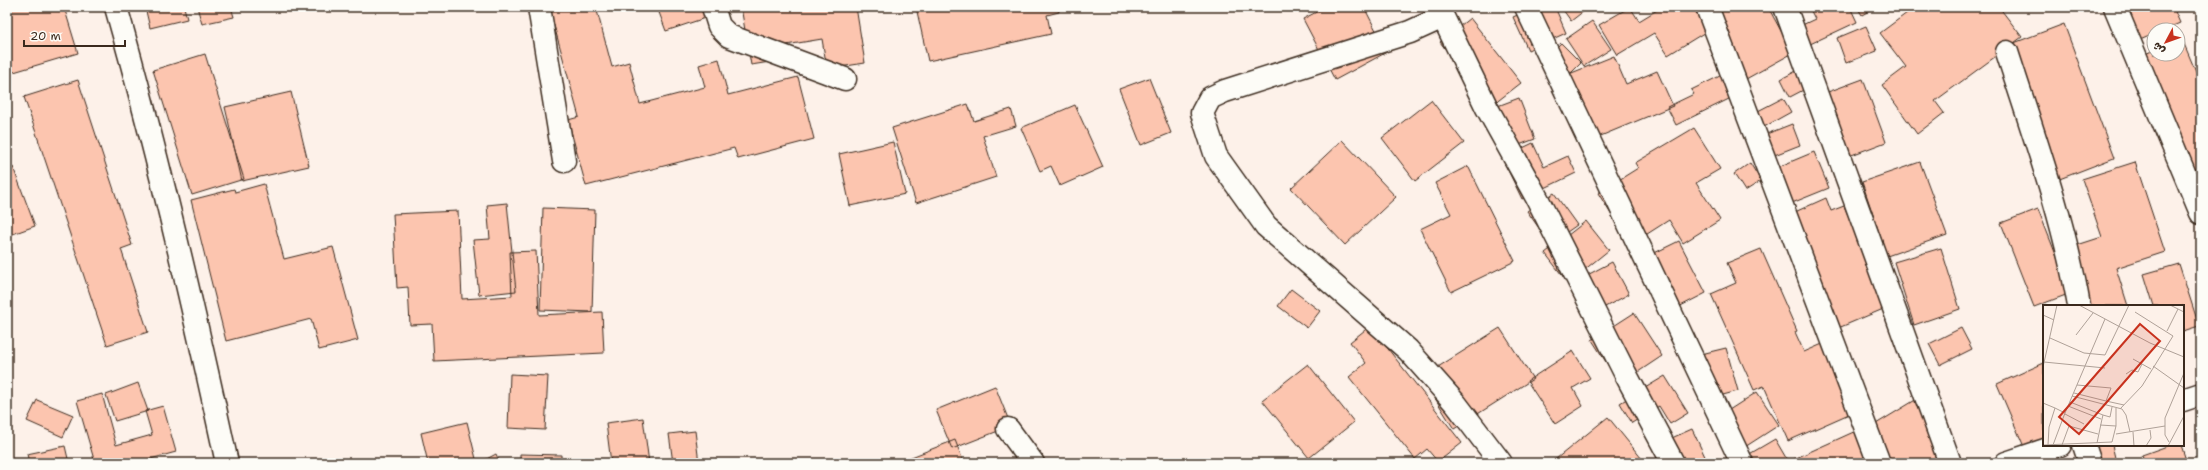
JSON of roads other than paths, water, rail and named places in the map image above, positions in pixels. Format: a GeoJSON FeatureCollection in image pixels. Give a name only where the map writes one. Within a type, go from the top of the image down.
{"type":"FeatureCollection","features":[{"type":"Feature","properties":{"kind":"street"},"geometry":{"type":"LineString","coordinates":[[116,7],[144,102],[185,270],[227,463]]}},
{"type":"Feature","properties":{"kind":"street"},"geometry":{"type":"LineString","coordinates":[[539,7],[564,161]]}},
{"type":"Feature","properties":{"kind":"street"},"geometry":{"type":"LineString","coordinates":[[713,7],[719,26],[729,36],[845,79]]}},
{"type":"Feature","properties":{"kind":"street"},"geometry":{"type":"LineString","coordinates":[[1526,7],[1742,463]]}},
{"type":"Feature","properties":{"kind":"street"},"geometry":{"type":"LineString","coordinates":[[1707,7],[1879,463]]}},
{"type":"Feature","properties":{"kind":"street"},"geometry":{"type":"LineString","coordinates":[[1785,7],[1950,463]]}},
{"type":"Feature","properties":{"kind":"street"},"geometry":{"type":"LineString","coordinates":[[2115,7],[2201,213]]}},
{"type":"Feature","properties":{"kind":"street"},"geometry":{"type":"LineString","coordinates":[[1501,463],[1456,404],[1408,350],[1266,226],[1216,156],[1202,113],[1210,98],[1224,91],[1410,32],[1441,12],[1487,108],[1538,198],[1625,373],[1673,463]]}},
{"type":"Feature","properties":{"kind":"street"},"geometry":{"type":"LineString","coordinates":[[2007,52],[2040,152],[2068,249],[2079,305]]}},
{"type":"Feature","properties":{"kind":"street"},"geometry":{"type":"LineString","coordinates":[[2184,400],[2201,394]]}},
{"type":"Feature","properties":{"kind":"street"},"geometry":{"type":"LineString","coordinates":[[1008,429],[1033,463]]}},
{"type":"Feature","properties":{"kind":"street"},"geometry":{"type":"LineString","coordinates":[[2006,463],[2057,446]]}},
{"type":"Feature","properties":{"kind":"street"},"geometry":{"type":"LineString","coordinates":[[2084,446],[2090,463]]}}]}
